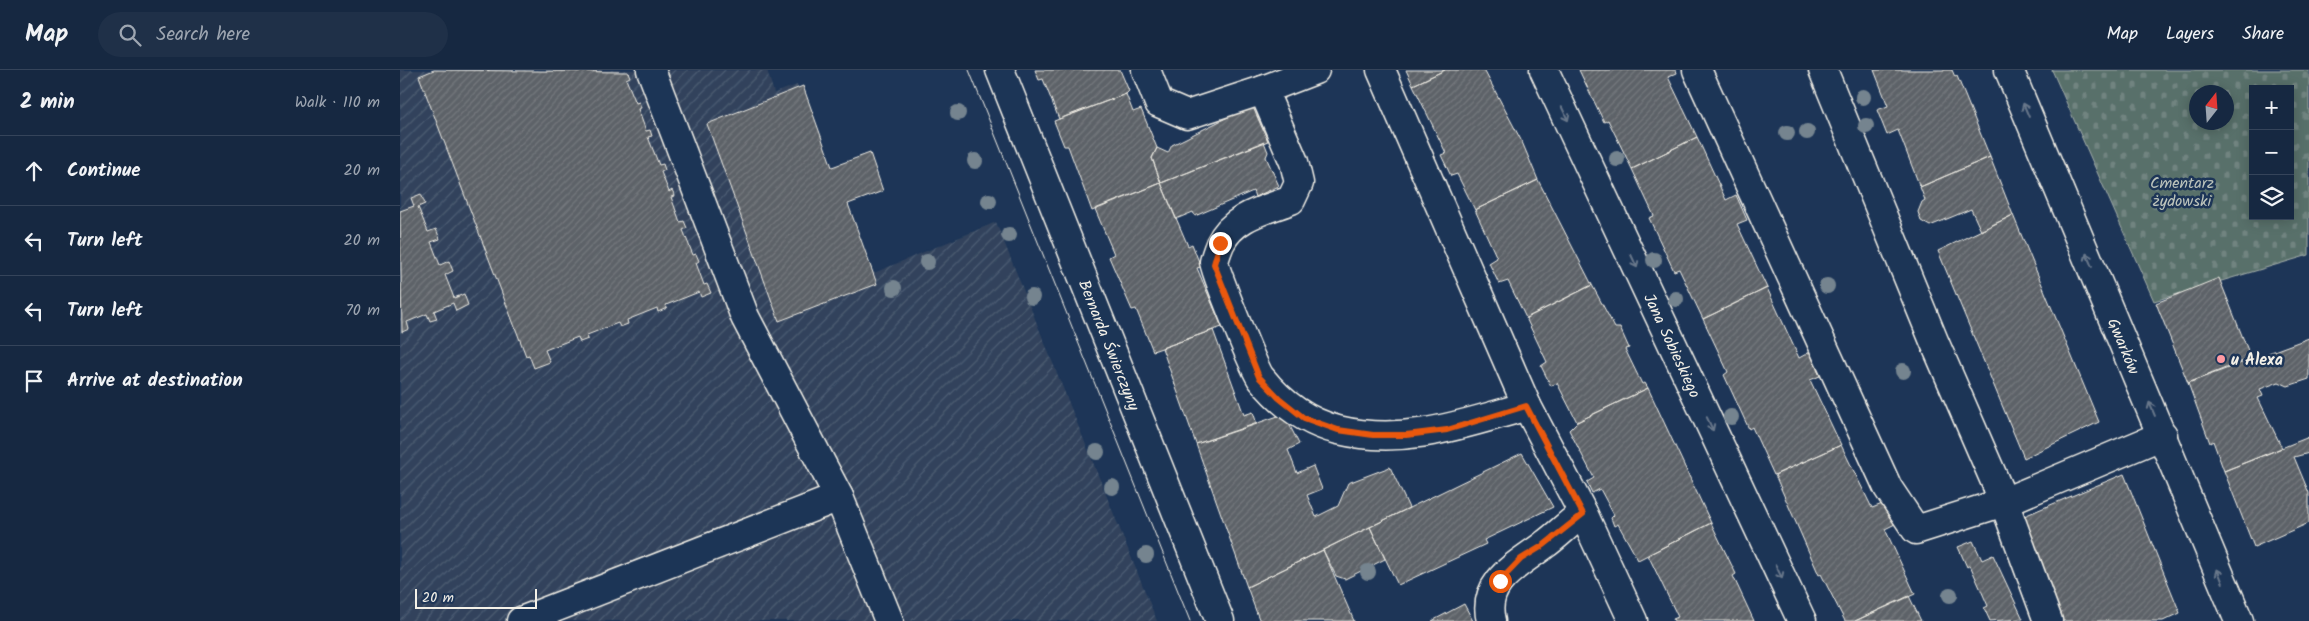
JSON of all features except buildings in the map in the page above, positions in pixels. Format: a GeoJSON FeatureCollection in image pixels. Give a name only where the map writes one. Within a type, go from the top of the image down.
{"type":"FeatureCollection","features":[{"type":"Feature","properties":{"kind":"street"},"geometry":{"type":"LineString","coordinates":[[651,70],[745,317],[839,497],[889,621]]}},
{"type":"Feature","properties":{"kind":"street","name":"Bernarda Świerczyny"},"geometry":{"type":"LineString","coordinates":[[1000,70],[1220,621]]}},
{"type":"Feature","properties":{"kind":"street"},"geometry":{"type":"LineString","coordinates":[[1146,70],[1159,103],[1187,115],[1263,90],[1315,70]]}},
{"type":"Feature","properties":{"kind":"street"},"geometry":{"type":"LineString","coordinates":[[1381,70],[1526,406],[1583,514],[1633,621]]}},
{"type":"Feature","properties":{"kind":"street","name":"Jana Sobieskiego"},"geometry":{"type":"LineString","coordinates":[[1544,70],[1802,621]]}},
{"type":"Feature","properties":{"kind":"street"},"geometry":{"type":"LineString","coordinates":[[1697,70],[1888,488],[1916,530],[2004,502],[2163,434]]}},
{"type":"Feature","properties":{"kind":"street"},"geometry":{"type":"LineString","coordinates":[[1823,70],[1934,341],[2004,502],[2048,621]]}},
{"type":"Feature","properties":{"kind":"street","name":"Gwarków"},"geometry":{"type":"LineString","coordinates":[[2009,70],[2163,434],[2239,621]]}},
{"type":"Feature","properties":{"kind":"street"},"geometry":{"type":"LineString","coordinates":[[1263,90],[1294,162],[1298,183],[1291,200],[1240,219],[1220,243],[1214,264],[1259,377],[1279,398],[1304,418],[1338,430],[1373,435],[1406,435],[1447,430],[1526,406]]}},
{"type":"Feature","properties":{"kind":"street"},"geometry":{"type":"LineString","coordinates":[[521,621],[839,497]]}},
{"type":"Feature","properties":{"kind":"street"},"geometry":{"type":"LineString","coordinates":[[1490,621],[1487,607],[1492,595],[1508,570],[1583,514]]}},
{"type":"Feature","properties":{"kind":"shaded area"},"geometry":{"type":"Polygon","coordinates":[[[400,70],[767,70],[774,93],[797,85],[869,275],[996,222],[1157,621],[400,621],[400,70]]]}},
{"type":"Feature","properties":{"kind":"green space","name":"Cmentarz żydowski"},"geometry":{"type":"Polygon","coordinates":[[[2052,70],[2309,70],[2309,255],[2154,301],[2052,70]]]}},
{"type":"Feature","properties":{"kind":"tram line"},"geometry":{"type":"LineString","coordinates":[[969,70],[1190,621]]}},
{"type":"Feature","properties":{"kind":"place","name":"u Alexa"},"geometry":{"type":"Point","coordinates":[2221,359]}},
{"type":"Feature","properties":{"kind":"route"},"geometry":{"type":"LineString","coordinates":[[1220,243],[1214,264],[1259,377],[1279,398],[1304,418],[1338,430],[1373,435],[1406,435],[1447,430],[1526,406],[1583,514],[1568,524],[1544,545],[1521,559],[1508,570],[1500,581]]}}]}
